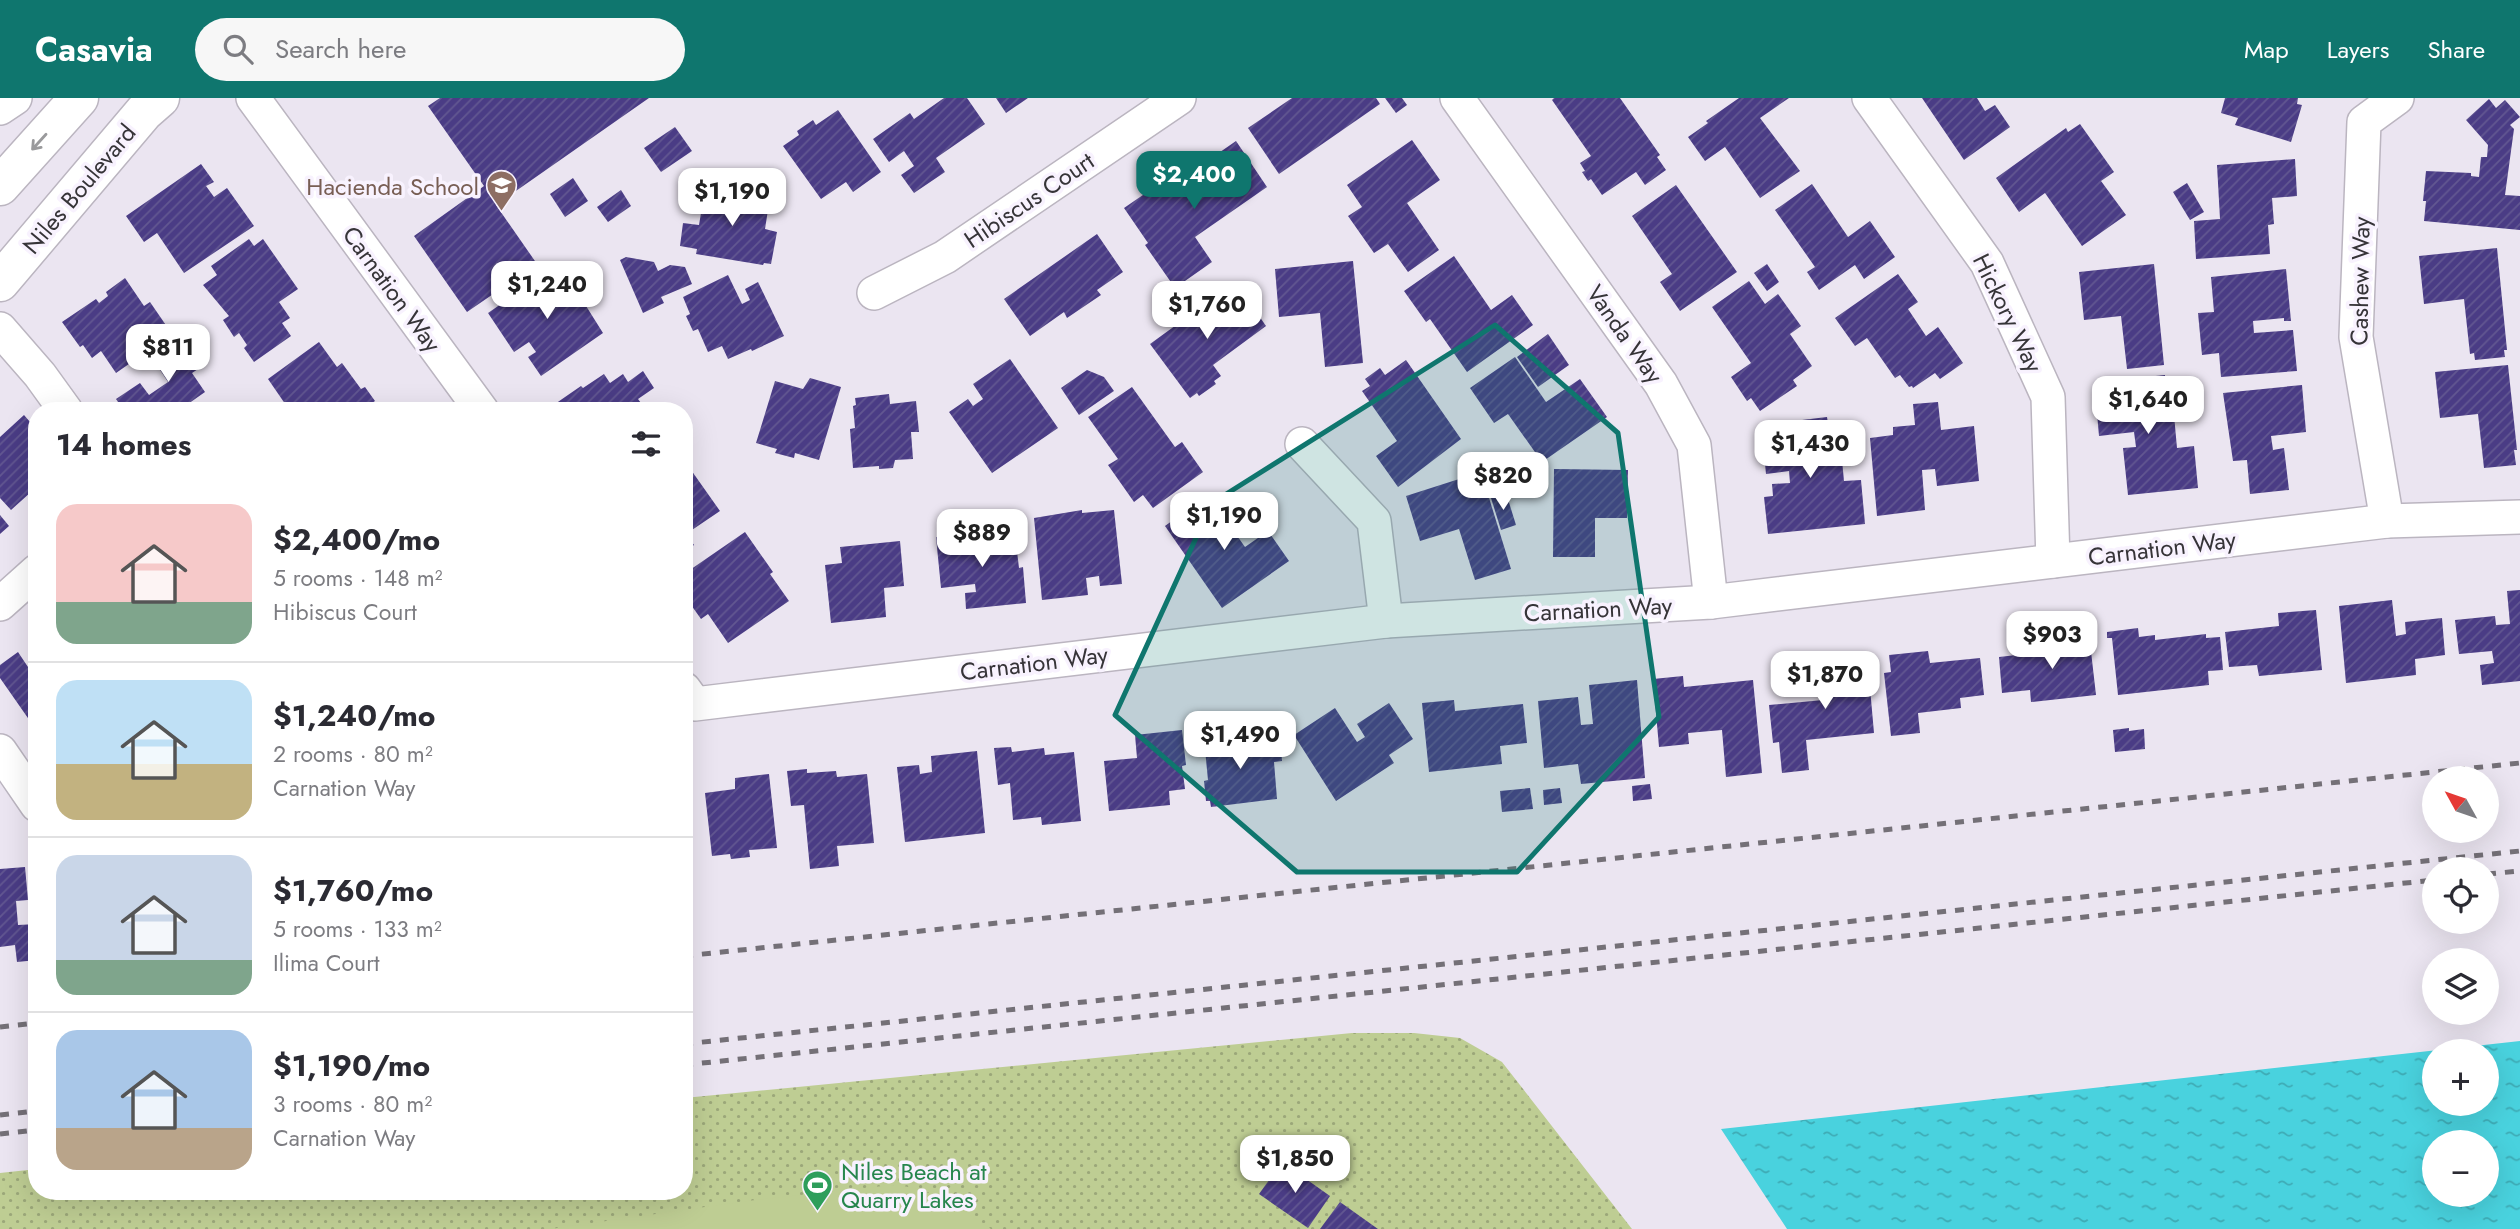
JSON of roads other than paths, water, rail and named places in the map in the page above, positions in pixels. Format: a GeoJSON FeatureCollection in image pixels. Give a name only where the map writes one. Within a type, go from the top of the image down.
{"type":"FeatureCollection","features":[{"type":"Feature","properties":{"kind":"main road"},"geometry":{"type":"LineString","coordinates":[[0,186],[79,98]]}},
{"type":"Feature","properties":{"kind":"main road","name":"Niles Boulevard"},"geometry":{"type":"LineString","coordinates":[[0,282],[144,112],[160,98]]}},
{"type":"Feature","properties":{"kind":"street"},"geometry":{"type":"LineString","coordinates":[[0,108],[15,98]]}},
{"type":"Feature","properties":{"kind":"street","name":"Carnation Way"},"geometry":{"type":"LineString","coordinates":[[253,98],[474,402]]}},
{"type":"Feature","properties":{"kind":"street","name":"Hibiscus Court"},"geometry":{"type":"LineString","coordinates":[[874,293],[945,257],[1179,98]]}},
{"type":"Feature","properties":{"kind":"street","name":"Vanda Way"},"geometry":{"type":"LineString","coordinates":[[1457,98],[1661,384],[1694,445],[1711,602]]}},
{"type":"Feature","properties":{"kind":"street","name":"Hickory Way"},"geometry":{"type":"LineString","coordinates":[[1869,98],[1987,263],[2048,397],[2053,561]]}},
{"type":"Feature","properties":{"kind":"street","name":"Cashew Way"},"geometry":{"type":"LineString","coordinates":[[2387,521],[2356,337],[2364,122],[2397,98]]}},
{"type":"Feature","properties":{"kind":"street"},"geometry":{"type":"LineString","coordinates":[[0,329],[60,402]]}},
{"type":"Feature","properties":{"kind":"street"},"geometry":{"type":"LineString","coordinates":[[1302,444],[1374,522],[1387,621]]}},
{"type":"Feature","properties":{"kind":"street","name":"Carnation Way"},"geometry":{"type":"LineString","coordinates":[[693,701],[695,704],[1387,621],[1711,602],[2387,521],[2520,517]]}},
{"type":"Feature","properties":{"kind":"street"},"geometry":{"type":"LineString","coordinates":[[0,604],[28,579]]}},
{"type":"Feature","properties":{"kind":"street"},"geometry":{"type":"LineString","coordinates":[[0,751],[28,792]]}},
{"type":"Feature","properties":{"kind":"water"},"geometry":{"type":"Polygon","coordinates":[[[2520,1041],[2520,1229],[1787,1229],[1721,1129],[2422,1052],[2422,1116],[2499,1116],[2499,1043],[2520,1041]]]}},
{"type":"Feature","properties":{"kind":"railway"},"geometry":{"type":"LineString","coordinates":[[693,955],[2520,763]]}},
{"type":"Feature","properties":{"kind":"railway"},"geometry":{"type":"LineString","coordinates":[[693,1043],[2520,851]]}},
{"type":"Feature","properties":{"kind":"railway"},"geometry":{"type":"LineString","coordinates":[[2499,873],[2520,871]]}},
{"type":"Feature","properties":{"kind":"railway"},"geometry":{"type":"LineString","coordinates":[[693,1064],[2422,881]]}},
{"type":"Feature","properties":{"kind":"railway"},"geometry":{"type":"LineString","coordinates":[[0,1027],[28,1024]]}},
{"type":"Feature","properties":{"kind":"railway"},"geometry":{"type":"LineString","coordinates":[[0,1115],[28,1112]]}},
{"type":"Feature","properties":{"kind":"railway"},"geometry":{"type":"LineString","coordinates":[[0,1134],[28,1131]]}},
{"type":"Feature","properties":{"kind":"place","name":"Hacienda School"},"geometry":{"type":"Point","coordinates":[502,213]}},
{"type":"Feature","properties":{"kind":"place","name":"Niles Beach at Quarry Lakes"},"geometry":{"type":"Point","coordinates":[818,1212]}}]}
